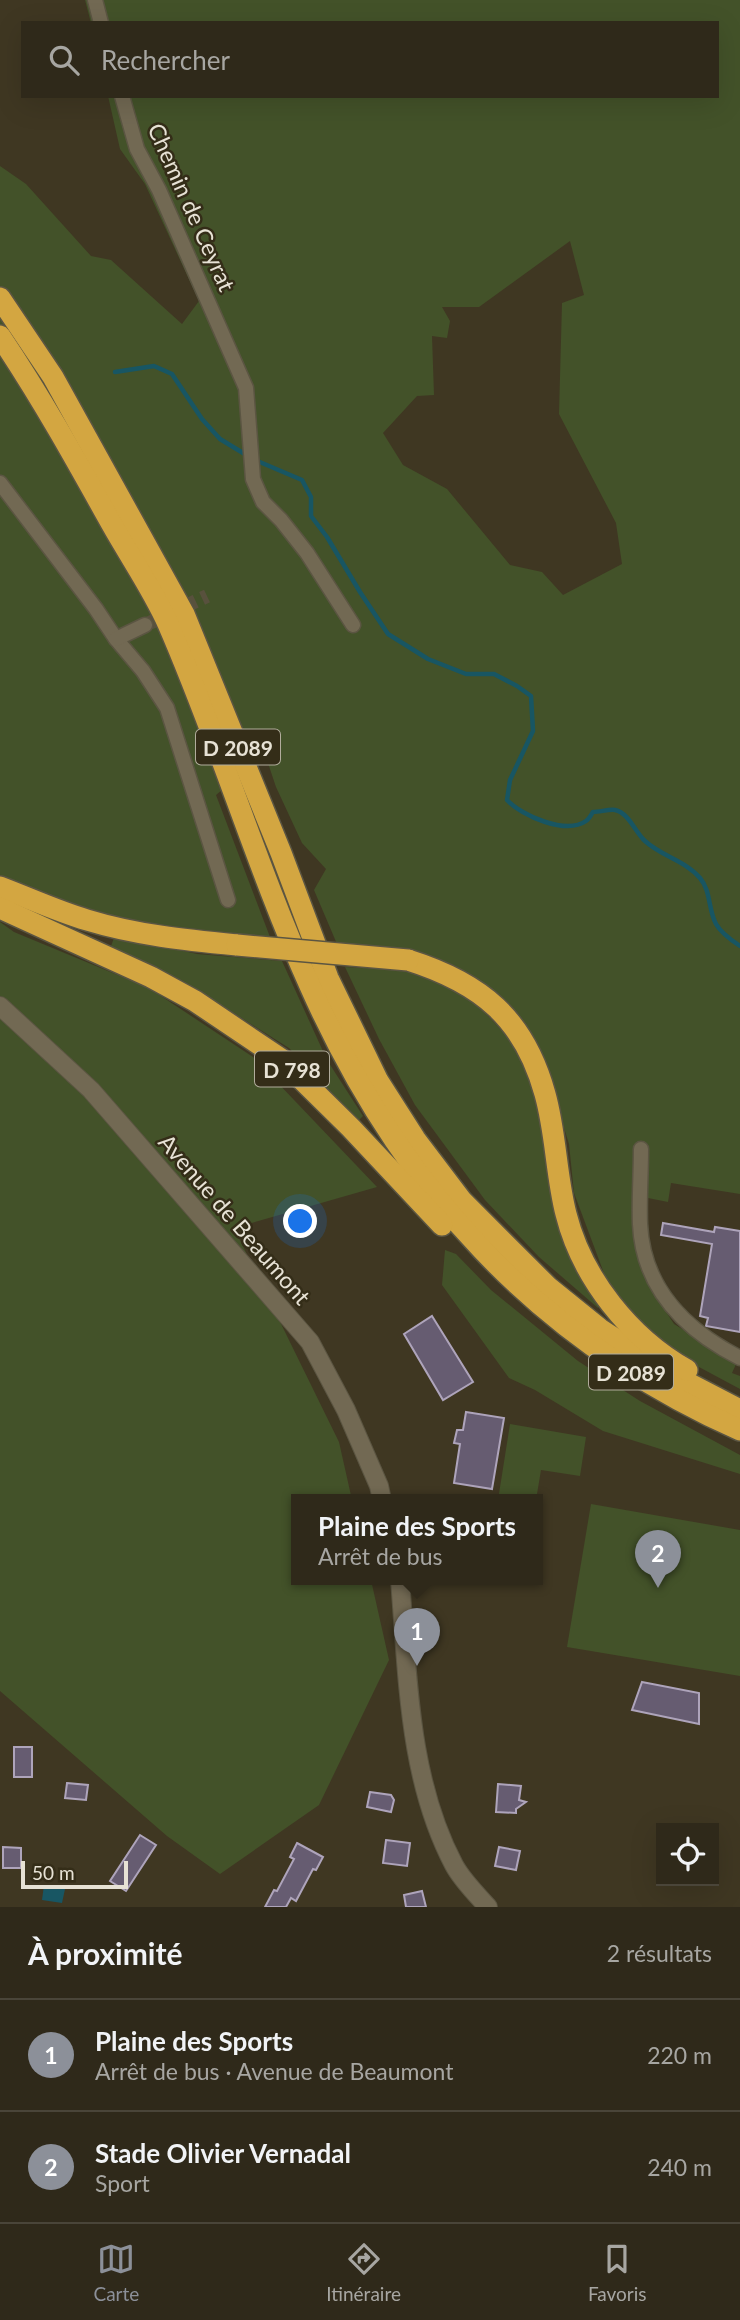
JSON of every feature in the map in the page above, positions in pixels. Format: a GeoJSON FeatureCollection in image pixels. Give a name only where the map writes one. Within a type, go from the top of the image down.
{"type":"FeatureCollection","features":[{"type":"Feature","properties":{"kind":"highway","name":"D 2089"},"geometry":{"type":"LineString","coordinates":[[0,299],[53,377],[184,614],[281,853],[328,978],[378,1081],[415,1139],[462,1201],[548,1287],[600,1329],[661,1369],[740,1410]]}},
{"type":"Feature","properties":{"kind":"highway","name":"D 2089"},"geometry":{"type":"LineString","coordinates":[[0,336],[38,393],[167,622],[310,986],[365,1095],[394,1142],[467,1235],[533,1298],[600,1353],[655,1387],[740,1430]]}},
{"type":"Feature","properties":{"kind":"highway"},"geometry":{"type":"LineString","coordinates":[[0,887],[85,920],[123,930],[237,945],[408,960],[442,970],[470,985],[495,1004],[532,1054],[546,1095],[566,1215],[581,1255],[604,1295],[636,1332],[674,1361],[740,1396]]}},
{"type":"Feature","properties":{"kind":"highway","name":"D 798"},"geometry":{"type":"LineString","coordinates":[[0,908],[151,977],[195,1001],[281,1059],[490,1274],[533,1298]]}},
{"type":"Feature","properties":{"kind":"main road","name":"Avenue de Beaumont"},"geometry":{"type":"LineString","coordinates":[[0,1006],[91,1090],[310,1342],[346,1410],[381,1494]]}},
{"type":"Feature","properties":{"kind":"main road"},"geometry":{"type":"LineString","coordinates":[[400,1585],[414,1741],[419,1769],[436,1824],[455,1867],[488,1907]]}},
{"type":"Feature","properties":{"kind":"street"},"geometry":{"type":"LineString","coordinates":[[95,0],[100,21]]}},
{"type":"Feature","properties":{"kind":"street","name":"Chemin de Ceyrat"},"geometry":{"type":"LineString","coordinates":[[123,98],[137,149],[159,190],[246,388],[253,480],[263,502],[307,553],[353,625]]}},
{"type":"Feature","properties":{"kind":"street"},"geometry":{"type":"LineString","coordinates":[[0,483],[116,639],[143,671],[167,708],[228,901]]}},
{"type":"Feature","properties":{"kind":"street"},"geometry":{"type":"LineString","coordinates":[[116,639],[145,625]]}},
{"type":"Feature","properties":{"kind":"street"},"geometry":{"type":"LineString","coordinates":[[641,1149],[640,1227],[649,1272],[669,1304],[691,1328],[716,1346],[740,1358]]}},
{"type":"Feature","properties":{"kind":"green space"},"geometry":{"type":"Polygon","coordinates":[[[85,0],[740,0],[740,1194],[671,1183],[668,1202],[648,1198],[648,1284],[674,1324],[737,1362],[732,1373],[740,1376],[740,1389],[699,1367],[649,1334],[608,1284],[574,1193],[569,1144],[542,1057],[477,980],[426,955],[337,944],[314,890],[326,869],[302,843],[276,787],[265,754],[216,795],[270,937],[165,929],[83,908],[0,877],[0,166],[26,184],[91,256],[111,260],[182,324],[199,301],[145,184],[120,149],[108,98],[719,98],[719,21],[90,21],[85,0]],[[570,241],[479,307],[442,307],[450,321],[447,338],[432,336],[434,395],[417,396],[383,433],[403,465],[447,489],[510,565],[542,572],[563,595],[622,564],[616,523],[559,414],[562,303],[584,295],[570,241]]]}},
{"type":"Feature","properties":{"kind":"green space"},"geometry":{"type":"Polygon","coordinates":[[[0,922],[14,932],[149,988],[253,1057],[377,1187],[234,1228],[339,1442],[351,1494],[291,1494],[291,1585],[372,1585],[389,1660],[319,1805],[220,1874],[167,1836],[0,1691],[0,922]]]}},
{"type":"Feature","properties":{"kind":"green space"},"geometry":{"type":"Polygon","coordinates":[[[115,935],[197,954],[282,961],[327,1060],[363,1116],[358,1121],[289,1048],[183,981],[110,949],[115,935]]]}},
{"type":"Feature","properties":{"kind":"green space"},"geometry":{"type":"Polygon","coordinates":[[[345,967],[402,970],[440,978],[475,1002],[507,1036],[528,1073],[601,1303],[598,1308],[539,1257],[485,1200],[415,1105],[379,1039],[345,967]]]}},
{"type":"Feature","properties":{"kind":"green space"},"geometry":{"type":"Polygon","coordinates":[[[445,1250],[456,1254],[491,1290],[578,1361],[640,1401],[740,1455],[740,1474],[603,1431],[535,1390],[509,1378],[442,1285],[445,1250]]]}},
{"type":"Feature","properties":{"kind":"green space"},"geometry":{"type":"Polygon","coordinates":[[[510,1424],[586,1437],[580,1476],[541,1470],[537,1494],[499,1494],[510,1424]]]}},
{"type":"Feature","properties":{"kind":"green space"},"geometry":{"type":"Polygon","coordinates":[[[591,1504],[740,1530],[740,1676],[567,1647],[591,1504]]]}},
{"type":"Feature","properties":{"kind":"water"},"geometry":{"type":"Polygon","coordinates":[[[44,1885],[65,1889],[62,1903],[42,1900],[44,1885]]]}},
{"type":"Feature","properties":{"kind":"building"},"geometry":{"type":"Polygon","coordinates":[[[663,1223],[714,1232],[715,1227],[740,1231],[740,1332],[706,1326],[708,1318],[700,1316],[712,1244],[661,1235],[663,1223]]]}},
{"type":"Feature","properties":{"kind":"building"},"geometry":{"type":"Polygon","coordinates":[[[432,1316],[473,1382],[443,1400],[404,1334],[432,1316]]]}},
{"type":"Feature","properties":{"kind":"building"},"geometry":{"type":"Polygon","coordinates":[[[466,1412],[504,1418],[492,1489],[454,1483],[460,1444],[454,1443],[457,1430],[463,1430],[466,1412]]]}},
{"type":"Feature","properties":{"kind":"building"},"geometry":{"type":"Polygon","coordinates":[[[642,1682],[699,1693],[699,1724],[632,1710],[642,1682]]]}},
{"type":"Feature","properties":{"kind":"building"},"geometry":{"type":"Polygon","coordinates":[[[14,1747],[32,1747],[32,1777],[14,1777],[14,1747]]]}},
{"type":"Feature","properties":{"kind":"building"},"geometry":{"type":"Polygon","coordinates":[[[67,1783],[88,1785],[86,1800],[65,1798],[67,1783]]]}},
{"type":"Feature","properties":{"kind":"building"},"geometry":{"type":"Polygon","coordinates":[[[498,1784],[521,1786],[519,1800],[526,1802],[516,1809],[516,1813],[496,1812],[498,1784]]]}},
{"type":"Feature","properties":{"kind":"building"},"geometry":{"type":"Polygon","coordinates":[[[370,1792],[391,1795],[394,1800],[391,1812],[367,1807],[370,1792]]]}},
{"type":"Feature","properties":{"kind":"building"},"geometry":{"type":"Polygon","coordinates":[[[140,1835],[156,1845],[126,1891],[110,1881],[140,1835]]]}},
{"type":"Feature","properties":{"kind":"building"},"geometry":{"type":"Polygon","coordinates":[[[386,1840],[410,1843],[407,1866],[383,1863],[386,1840]]]}},
{"type":"Feature","properties":{"kind":"building"},"geometry":{"type":"Polygon","coordinates":[[[297,1843],[323,1857],[316,1870],[313,1869],[296,1901],[291,1898],[286,1907],[265,1907],[294,1859],[290,1857],[297,1843]]]}},
{"type":"Feature","properties":{"kind":"building"},"geometry":{"type":"Polygon","coordinates":[[[3,1847],[21,1848],[21,1868],[3,1868],[3,1847]]]}},
{"type":"Feature","properties":{"kind":"building"},"geometry":{"type":"Polygon","coordinates":[[[499,1847],[520,1851],[516,1870],[495,1866],[499,1847]]]}},
{"type":"Feature","properties":{"kind":"building"},"geometry":{"type":"Polygon","coordinates":[[[422,1891],[426,1907],[406,1907],[404,1895],[422,1891]]]}},
{"type":"Feature","properties":{"kind":"waterway"},"geometry":{"type":"LineString","coordinates":[[115,372],[154,366],[172,374],[202,419],[220,439],[248,456]]}},
{"type":"Feature","properties":{"kind":"waterway"},"geometry":{"type":"LineString","coordinates":[[255,460],[302,480],[311,497],[311,516],[388,634],[428,659],[466,674],[494,674],[531,696],[533,731],[510,780],[507,800],[523,812],[556,825],[577,825],[587,820],[593,812],[620,812],[645,841],[688,867],[700,878],[704,883],[716,924],[740,946]]}},
{"type":"Feature","properties":{"kind":"tunnel"},"geometry":{"type":"LineString","coordinates":[[145,625],[207,596]]}},
{"type":"Feature","properties":{"kind":"place","name":"Stade Olivier Vernadal"},"geometry":{"type":"Point","coordinates":[658,1588]}},
{"type":"Feature","properties":{"kind":"place","name":"Plaine des Sports"},"geometry":{"type":"Point","coordinates":[417,1666]}}]}
